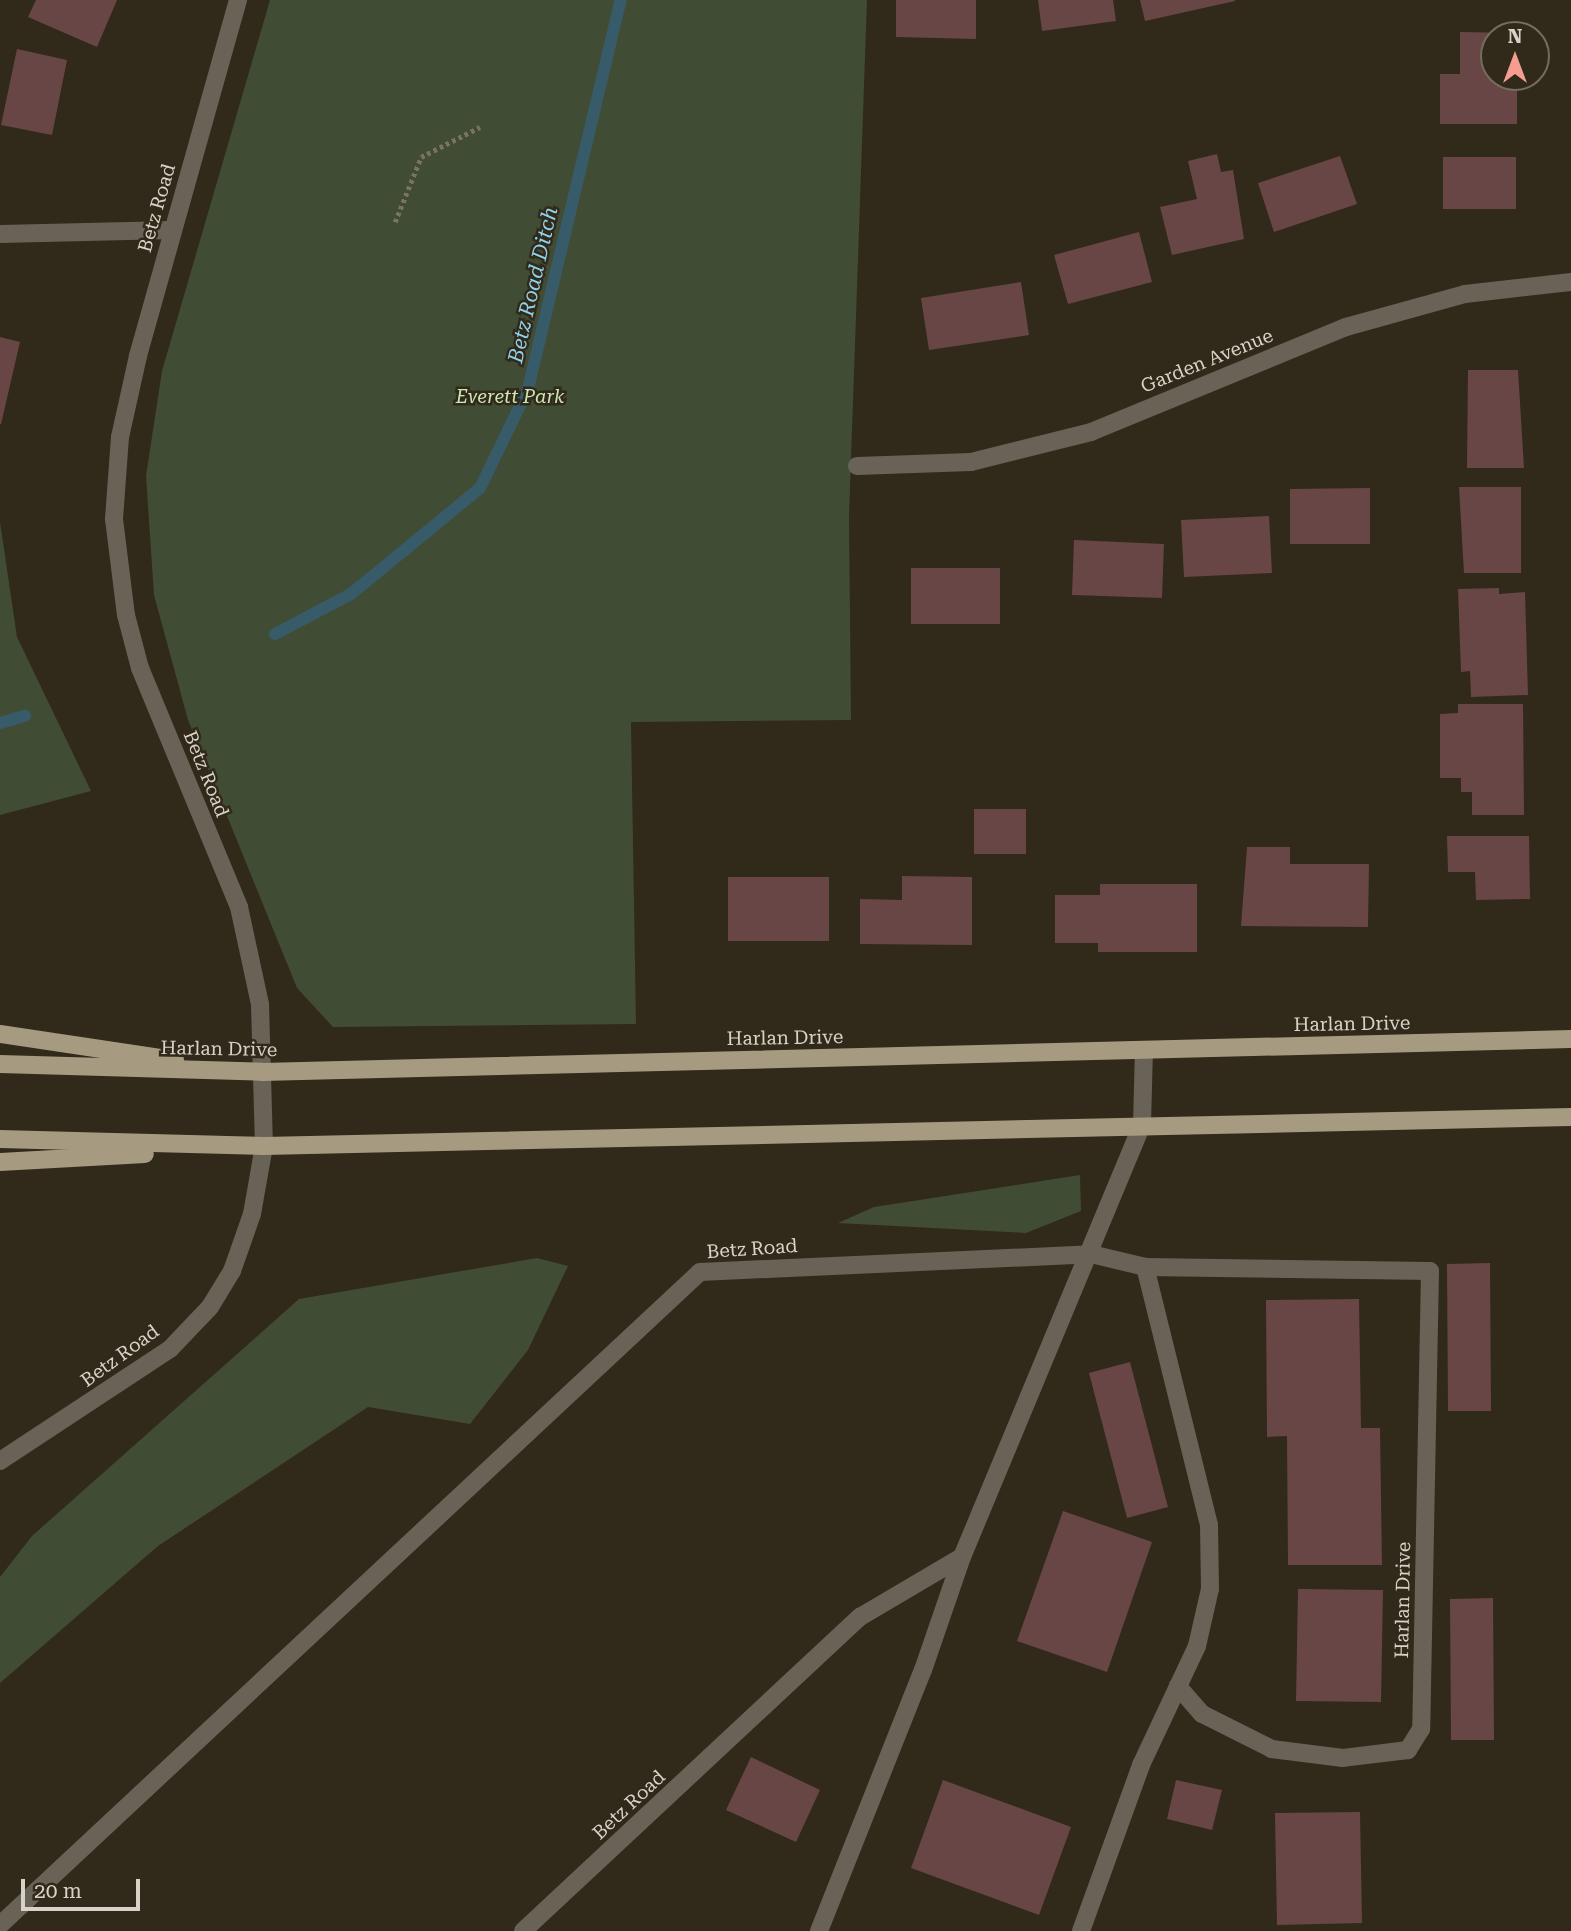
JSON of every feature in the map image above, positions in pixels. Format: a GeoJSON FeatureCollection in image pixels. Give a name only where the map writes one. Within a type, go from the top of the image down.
{"type":"FeatureCollection","features":[{"type":"Feature","properties":{"kind":"main road"},"geometry":{"type":"LineString","coordinates":[[0,1034],[262,1072]]}},
{"type":"Feature","properties":{"kind":"main road","name":"Harlan Drive"},"geometry":{"type":"LineString","coordinates":[[0,1064],[262,1072],[1571,1039]]}},
{"type":"Feature","properties":{"kind":"main road"},"geometry":{"type":"LineString","coordinates":[[0,1163],[264,1146],[1571,1117]]}},
{"type":"Feature","properties":{"kind":"main road"},"geometry":{"type":"LineString","coordinates":[[0,1139],[264,1146]]}},
{"type":"Feature","properties":{"kind":"street","name":"Betz Road"},"geometry":{"type":"LineString","coordinates":[[0,1461],[170,1349],[210,1307],[232,1271],[252,1214],[264,1146],[260,1004],[239,907],[140,667],[117,561],[120,437],[172,230],[238,0]]}},
{"type":"Feature","properties":{"kind":"street"},"geometry":{"type":"LineString","coordinates":[[0,234],[172,230]]}},
{"type":"Feature","properties":{"kind":"street","name":"Garden Avenue"},"geometry":{"type":"LineString","coordinates":[[857,466],[971,462],[1091,432],[1346,327],[1465,294],[1571,282]]}},
{"type":"Feature","properties":{"kind":"street"},"geometry":{"type":"LineString","coordinates":[[819,1931],[923,1670],[961,1557],[1091,1254],[1142,1125],[1144,1050]]}},
{"type":"Feature","properties":{"kind":"street","name":"Betz Road"},"geometry":{"type":"LineString","coordinates":[[0,1925],[700,1272],[1091,1254]]}},
{"type":"Feature","properties":{"kind":"street","name":"Harlan Drive"},"geometry":{"type":"LineString","coordinates":[[1091,1254],[1145,1267],[1430,1271],[1421,1729],[1408,1750],[1343,1758],[1272,1749],[1202,1714],[1178,1686]]}},
{"type":"Feature","properties":{"kind":"street"},"geometry":{"type":"LineString","coordinates":[[1081,1931],[1141,1765],[1197,1646],[1210,1589],[1209,1525],[1145,1267]]}},
{"type":"Feature","properties":{"kind":"street","name":"Betz Road"},"geometry":{"type":"LineString","coordinates":[[523,1931],[860,1617],[961,1557]]}},
{"type":"Feature","properties":{"kind":"path"},"geometry":{"type":"LineString","coordinates":[[395,222],[421,157],[480,127]]}},
{"type":"Feature","properties":{"kind":"green space","name":"Everett Park"},"geometry":{"type":"Polygon","coordinates":[[[270,0],[867,0],[849,517],[851,720],[631,722],[636,1024],[333,1027],[297,988],[188,720],[154,595],[146,476],[162,371],[270,0]]]}},
{"type":"Feature","properties":{"kind":"green space"},"geometry":{"type":"Polygon","coordinates":[[[0,522],[17,637],[91,791],[0,815],[0,522]]]}},
{"type":"Feature","properties":{"kind":"green space"},"geometry":{"type":"Polygon","coordinates":[[[1080,1175],[1081,1211],[1026,1233],[838,1223],[874,1207],[1080,1175]]]}},
{"type":"Feature","properties":{"kind":"green space"},"geometry":{"type":"Polygon","coordinates":[[[537,1258],[568,1266],[528,1350],[470,1424],[368,1407],[158,1546],[0,1683],[0,1577],[32,1536],[299,1299],[537,1258]]]}},
{"type":"Feature","properties":{"kind":"building"},"geometry":{"type":"Polygon","coordinates":[[[36,0],[117,0],[97,47],[28,17],[36,0]]]}},
{"type":"Feature","properties":{"kind":"building"},"geometry":{"type":"Polygon","coordinates":[[[896,0],[976,0],[976,39],[896,37],[896,0]]]}},
{"type":"Feature","properties":{"kind":"building"},"geometry":{"type":"Polygon","coordinates":[[[1038,0],[1113,0],[1116,21],[1042,31],[1038,0]]]}},
{"type":"Feature","properties":{"kind":"building"},"geometry":{"type":"Polygon","coordinates":[[[1140,0],[1235,0],[1235,1],[1145,21],[1140,0]]]}},
{"type":"Feature","properties":{"kind":"building"},"geometry":{"type":"Polygon","coordinates":[[[1460,32],[1480,32],[1480,91],[1517,91],[1517,124],[1440,124],[1440,74],[1460,74],[1460,32]]]}},
{"type":"Feature","properties":{"kind":"building"},"geometry":{"type":"Polygon","coordinates":[[[17,49],[67,60],[52,135],[1,125],[17,49]]]}},
{"type":"Feature","properties":{"kind":"building"},"geometry":{"type":"Polygon","coordinates":[[[1217,154],[1221,172],[1233,170],[1244,239],[1172,255],[1160,207],[1197,199],[1188,161],[1217,154]]]}},
{"type":"Feature","properties":{"kind":"building"},"geometry":{"type":"Polygon","coordinates":[[[1340,156],[1357,204],[1274,232],[1258,183],[1340,156]]]}},
{"type":"Feature","properties":{"kind":"building"},"geometry":{"type":"Polygon","coordinates":[[[1443,157],[1516,157],[1516,209],[1443,209],[1443,157]]]}},
{"type":"Feature","properties":{"kind":"building"},"geometry":{"type":"Polygon","coordinates":[[[1139,232],[1152,282],[1068,304],[1054,255],[1139,232]]]}},
{"type":"Feature","properties":{"kind":"building"},"geometry":{"type":"Polygon","coordinates":[[[1021,282],[1029,335],[929,350],[921,298],[1021,282]]]}},
{"type":"Feature","properties":{"kind":"building"},"geometry":{"type":"Polygon","coordinates":[[[0,337],[20,342],[1,424],[0,424],[0,337]]]}},
{"type":"Feature","properties":{"kind":"building"},"geometry":{"type":"Polygon","coordinates":[[[1468,370],[1518,370],[1524,468],[1467,468],[1468,370]]]}},
{"type":"Feature","properties":{"kind":"building"},"geometry":{"type":"Polygon","coordinates":[[[1459,487],[1521,487],[1521,573],[1464,573],[1459,487]]]}},
{"type":"Feature","properties":{"kind":"building"},"geometry":{"type":"Polygon","coordinates":[[[1370,488],[1370,544],[1290,544],[1290,489],[1370,488]]]}},
{"type":"Feature","properties":{"kind":"building"},"geometry":{"type":"Polygon","coordinates":[[[1269,516],[1272,573],[1184,577],[1181,520],[1269,516]]]}},
{"type":"Feature","properties":{"kind":"building"},"geometry":{"type":"Polygon","coordinates":[[[1074,540],[1164,544],[1162,598],[1072,595],[1074,540]]]}},
{"type":"Feature","properties":{"kind":"building"},"geometry":{"type":"Polygon","coordinates":[[[911,568],[1000,568],[1000,624],[911,624],[911,568]]]}},
{"type":"Feature","properties":{"kind":"building"},"geometry":{"type":"Polygon","coordinates":[[[1499,588],[1499,594],[1525,592],[1528,695],[1471,697],[1470,671],[1461,672],[1458,589],[1499,588]]]}},
{"type":"Feature","properties":{"kind":"building"},"geometry":{"type":"Polygon","coordinates":[[[1458,704],[1523,704],[1524,815],[1472,815],[1472,792],[1461,792],[1461,778],[1440,778],[1440,714],[1458,713],[1458,704]]]}},
{"type":"Feature","properties":{"kind":"building"},"geometry":{"type":"Polygon","coordinates":[[[974,809],[1026,809],[1026,854],[974,854],[974,809]]]}},
{"type":"Feature","properties":{"kind":"building"},"geometry":{"type":"Polygon","coordinates":[[[1447,836],[1529,836],[1530,899],[1476,900],[1475,872],[1448,872],[1447,836]]]}},
{"type":"Feature","properties":{"kind":"building"},"geometry":{"type":"Polygon","coordinates":[[[1247,847],[1290,847],[1290,864],[1369,864],[1368,927],[1241,926],[1247,847]]]}},
{"type":"Feature","properties":{"kind":"building"},"geometry":{"type":"Polygon","coordinates":[[[902,876],[972,877],[972,945],[860,944],[860,899],[902,900],[902,876]]]}},
{"type":"Feature","properties":{"kind":"building"},"geometry":{"type":"Polygon","coordinates":[[[728,877],[829,877],[829,941],[728,941],[728,877]]]}},
{"type":"Feature","properties":{"kind":"building"},"geometry":{"type":"Polygon","coordinates":[[[1100,884],[1197,884],[1197,952],[1098,952],[1098,943],[1055,943],[1055,895],[1100,895],[1100,884]]]}},
{"type":"Feature","properties":{"kind":"building"},"geometry":{"type":"Polygon","coordinates":[[[1490,1263],[1491,1411],[1448,1411],[1447,1264],[1490,1263]]]}},
{"type":"Feature","properties":{"kind":"building"},"geometry":{"type":"Polygon","coordinates":[[[1359,1299],[1361,1428],[1380,1428],[1382,1565],[1288,1565],[1287,1436],[1267,1437],[1266,1300],[1359,1299]]]}},
{"type":"Feature","properties":{"kind":"building"},"geometry":{"type":"Polygon","coordinates":[[[1130,1362],[1168,1507],[1127,1518],[1089,1373],[1130,1362]]]}},
{"type":"Feature","properties":{"kind":"building"},"geometry":{"type":"Polygon","coordinates":[[[1063,1511],[1152,1542],[1107,1672],[1017,1641],[1063,1511]]]}},
{"type":"Feature","properties":{"kind":"building"},"geometry":{"type":"Polygon","coordinates":[[[1298,1589],[1383,1590],[1381,1702],[1296,1701],[1298,1589]]]}},
{"type":"Feature","properties":{"kind":"building"},"geometry":{"type":"Polygon","coordinates":[[[1493,1598],[1494,1740],[1451,1740],[1450,1599],[1493,1598]]]}},
{"type":"Feature","properties":{"kind":"building"},"geometry":{"type":"Polygon","coordinates":[[[751,1757],[820,1790],[796,1842],[726,1810],[751,1757]]]}},
{"type":"Feature","properties":{"kind":"building"},"geometry":{"type":"Polygon","coordinates":[[[943,1780],[1071,1827],[1039,1915],[911,1868],[943,1780]]]}},
{"type":"Feature","properties":{"kind":"building"},"geometry":{"type":"Polygon","coordinates":[[[1176,1780],[1222,1790],[1212,1830],[1167,1819],[1176,1780]]]}},
{"type":"Feature","properties":{"kind":"building"},"geometry":{"type":"Polygon","coordinates":[[[1360,1812],[1362,1923],[1277,1925],[1275,1813],[1360,1812]]]}},
{"type":"Feature","properties":{"kind":"waterway","name":"Betz Road Ditch"},"geometry":{"type":"LineString","coordinates":[[275,634],[351,594],[480,488],[528,389],[621,0]]}},
{"type":"Feature","properties":{"kind":"waterway","name":"Betz Road Ditch"},"geometry":{"type":"LineString","coordinates":[[0,723],[25,716]]}}]}
